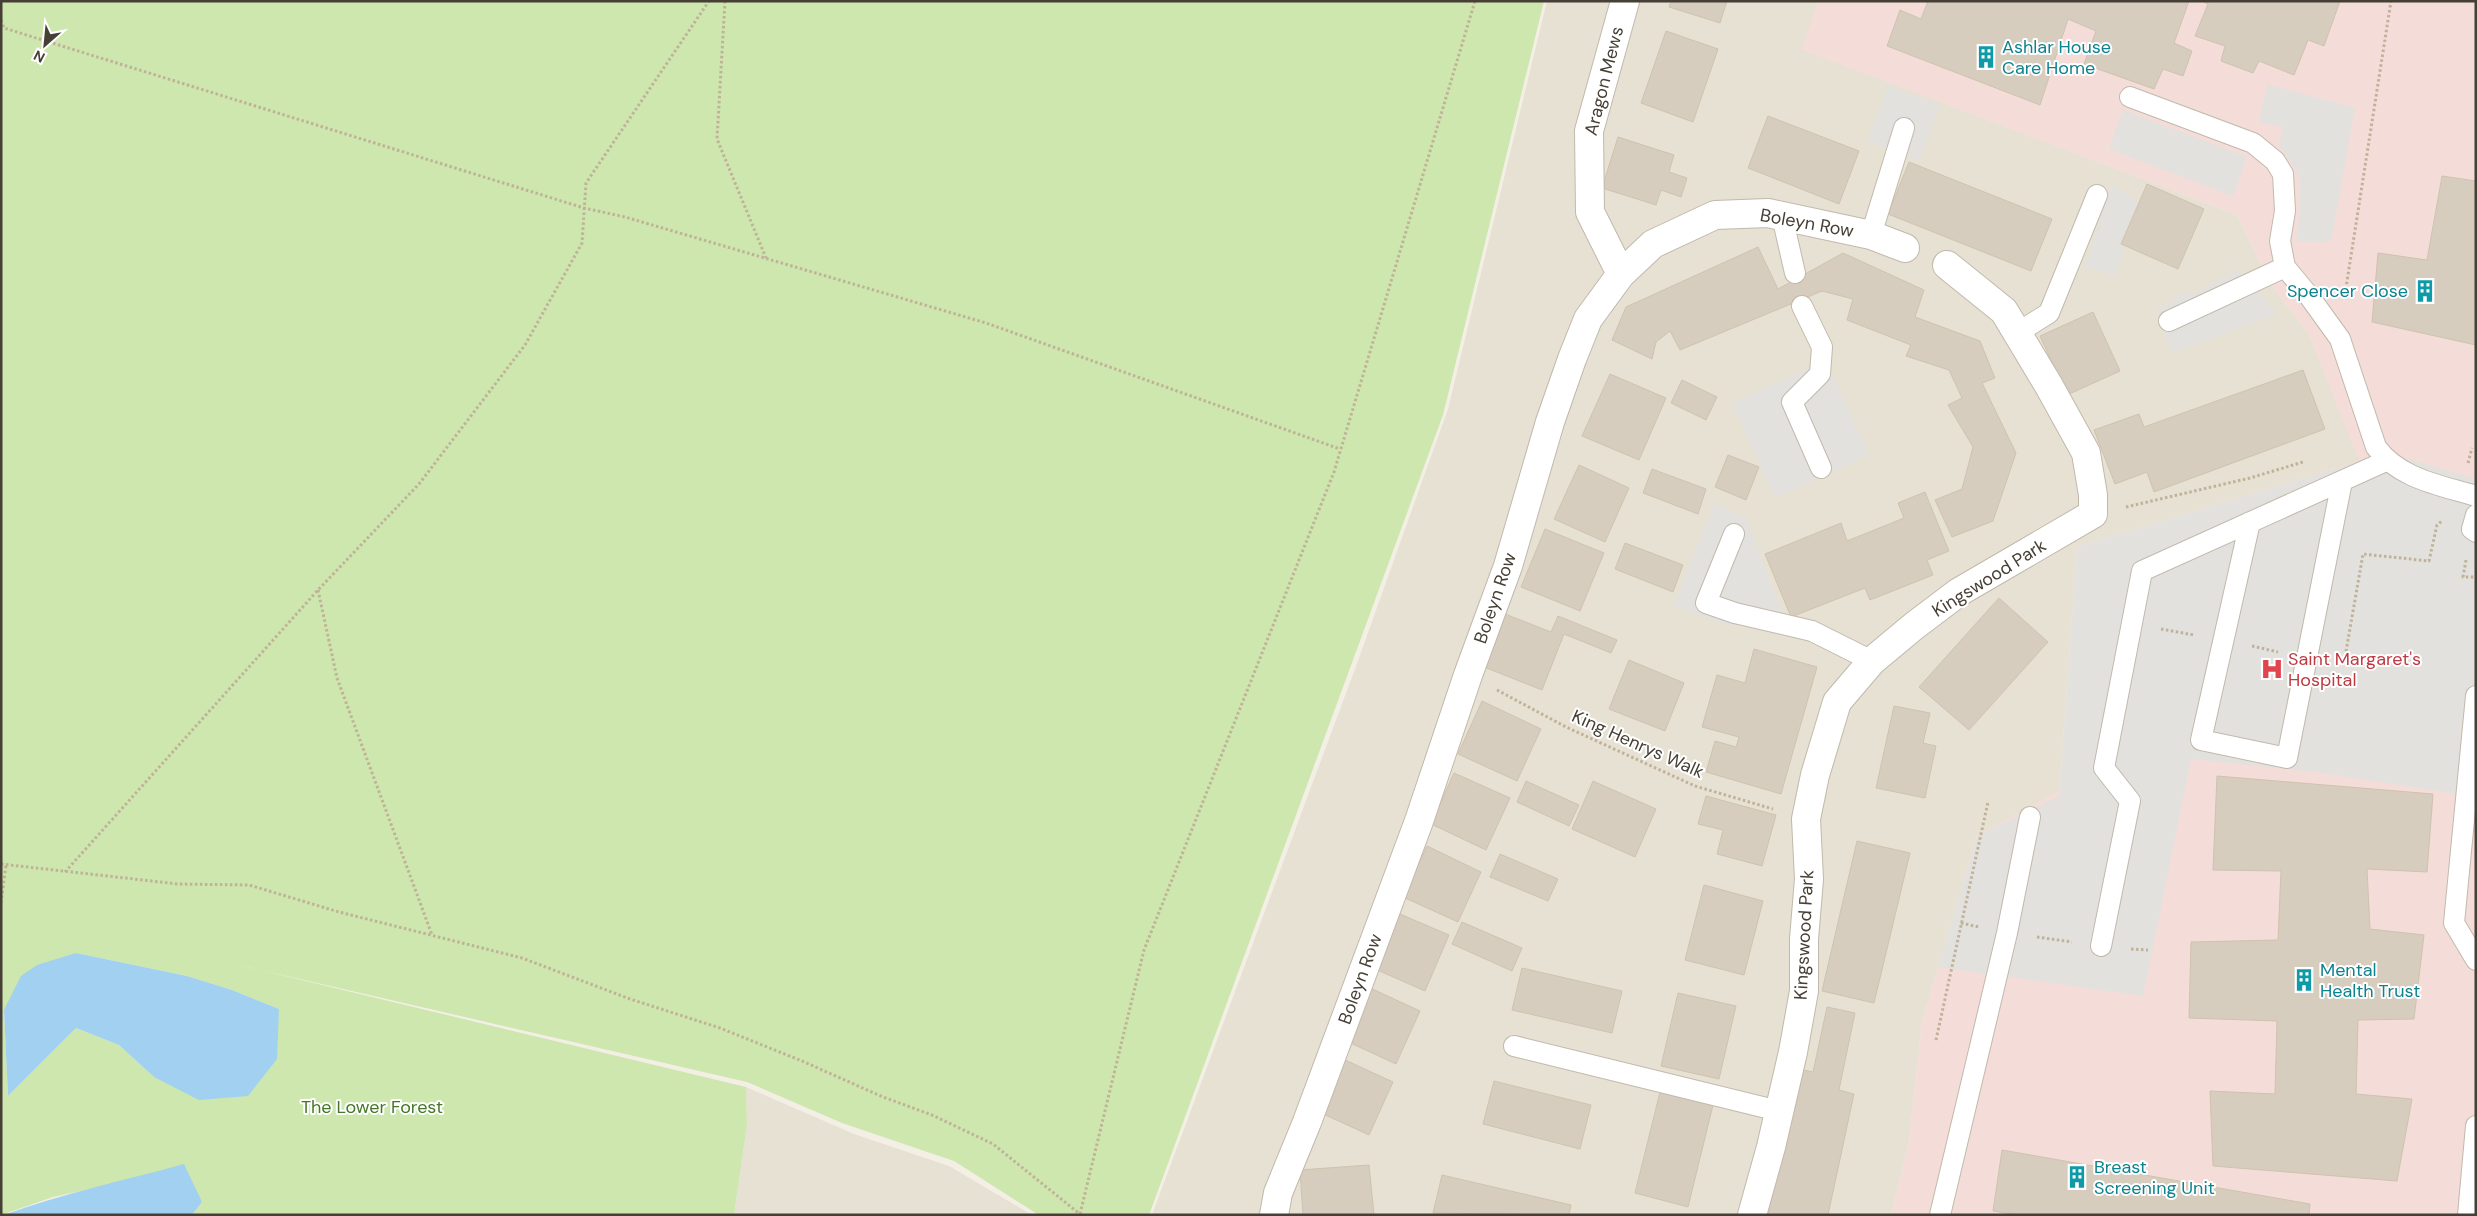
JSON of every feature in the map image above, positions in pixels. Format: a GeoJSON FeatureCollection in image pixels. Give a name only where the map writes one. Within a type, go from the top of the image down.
{"type":"FeatureCollection","features":[{"type":"Feature","properties":{"kind":"street","name":"Aragon Mews"},"geometry":{"type":"LineString","coordinates":[[1621,274],[1590,212],[1589,131],[1624,1]]}},
{"type":"Feature","properties":{"kind":"street","name":"Boleyn Row"},"geometry":{"type":"LineString","coordinates":[[1274,1215],[1278,1193],[1307,1122],[1419,821],[1468,675],[1508,566],[1550,422],[1588,320],[1621,274],[1653,244],[1715,215],[1768,213],[1871,235],[1905,248]]}},
{"type":"Feature","properties":{"kind":"street"},"geometry":{"type":"LineString","coordinates":[[1947,265],[2004,311],[2017,333],[2086,453],[2094,514]]}},
{"type":"Feature","properties":{"kind":"street","name":"Kingswood Park"},"geometry":{"type":"LineString","coordinates":[[1752,1215],[1779,1111],[1804,991],[1804,939],[1809,879],[1806,819],[1815,775],[1838,702],[1872,661],[1959,592],[2094,514]]}},
{"type":"Feature","properties":{"kind":"lane"},"geometry":{"type":"LineString","coordinates":[[2130,98],[2188,127],[2253,143],[2275,161],[2292,184],[2280,241],[2285,267],[2340,339],[2376,447],[2386,461],[2418,479],[2476,496]]}},
{"type":"Feature","properties":{"kind":"lane"},"geometry":{"type":"LineString","coordinates":[[1871,235],[1904,128]]}},
{"type":"Feature","properties":{"kind":"lane"},"geometry":{"type":"LineString","coordinates":[[2017,333],[2049,313],[2097,196]]}},
{"type":"Feature","properties":{"kind":"lane"},"geometry":{"type":"LineString","coordinates":[[1782,216],[1795,273]]}},
{"type":"Feature","properties":{"kind":"lane"},"geometry":{"type":"LineString","coordinates":[[2169,320],[2285,267]]}},
{"type":"Feature","properties":{"kind":"lane"},"geometry":{"type":"LineString","coordinates":[[1802,306],[1822,347],[1820,374],[1792,402],[1821,468]]}},
{"type":"Feature","properties":{"kind":"lane"},"geometry":{"type":"LineString","coordinates":[[2101,946],[2130,802],[2104,768],[2142,571],[2386,461]]}},
{"type":"Feature","properties":{"kind":"lane"},"geometry":{"type":"LineString","coordinates":[[2250,522],[2200,740],[2287,758],[2342,481]]}},
{"type":"Feature","properties":{"kind":"lane"},"geometry":{"type":"LineString","coordinates":[[2476,515],[2472,529],[2476,532]]}},
{"type":"Feature","properties":{"kind":"lane"},"geometry":{"type":"LineString","coordinates":[[1734,534],[1706,602],[1735,613],[1812,631],[1872,661]]}},
{"type":"Feature","properties":{"kind":"lane"},"geometry":{"type":"LineString","coordinates":[[2476,696],[2454,923],[2476,960]]}},
{"type":"Feature","properties":{"kind":"lane"},"geometry":{"type":"LineString","coordinates":[[1940,1215],[2007,933],[2030,817]]}},
{"type":"Feature","properties":{"kind":"lane"},"geometry":{"type":"LineString","coordinates":[[1514,1046],[1779,1111]]}},
{"type":"Feature","properties":{"kind":"lane"},"geometry":{"type":"LineString","coordinates":[[2468,1215],[2476,1126]]}},
{"type":"Feature","properties":{"kind":"path"},"geometry":{"type":"LineString","coordinates":[[65,872],[318,590],[419,484],[525,345],[582,242],[586,183],[709,1]]}},
{"type":"Feature","properties":{"kind":"path"},"geometry":{"type":"LineString","coordinates":[[725,1],[717,139],[766,259]]}},
{"type":"Feature","properties":{"kind":"path"},"geometry":{"type":"LineString","coordinates":[[1,864],[178,884],[249,885],[432,936],[522,958],[630,999],[720,1028],[802,1061],[883,1097],[932,1115],[993,1144],[1081,1214],[1144,950],[1334,472],[1475,1]]}},
{"type":"Feature","properties":{"kind":"path"},"geometry":{"type":"LineString","coordinates":[[2340,339],[2348,272],[2391,1]]}},
{"type":"Feature","properties":{"kind":"path"},"geometry":{"type":"LineString","coordinates":[[1,20],[3,28],[584,208],[625,217],[986,324],[1340,449]]}},
{"type":"Feature","properties":{"kind":"path"},"geometry":{"type":"LineString","coordinates":[[2094,514],[2250,478],[2302,462]]}},
{"type":"Feature","properties":{"kind":"path"},"geometry":{"type":"LineString","coordinates":[[318,590],[337,678],[432,936]]}},
{"type":"Feature","properties":{"kind":"path","name":"King Henrys Walk"},"geometry":{"type":"LineString","coordinates":[[1468,675],[1566,727],[1694,786],[1806,819]]}},
{"type":"Feature","properties":{"kind":"path"},"geometry":{"type":"LineString","coordinates":[[1936,1040],[1988,802]]}},
{"type":"Feature","properties":{"kind":"path"},"geometry":{"type":"LineString","coordinates":[[1,903],[6,865]]}},
{"type":"Feature","properties":{"kind":"path"},"geometry":{"type":"LineString","coordinates":[[1961,923],[2007,933],[2101,946],[2148,950]]}},
{"type":"Feature","properties":{"kind":"shaded area"},"geometry":{"type":"Polygon","coordinates":[[[1547,1],[1819,1],[1802,49],[2237,215],[2270,284],[2309,334],[2360,461],[2077,547],[2059,796],[1977,836],[1922,1022],[1909,1142],[1891,1215],[1152,1215],[1355,669],[1448,409],[1547,1]]]}},
{"type":"Feature","properties":{"kind":"shaded area","name":"Saint Margaret's Hospital"},"geometry":{"type":"Polygon","coordinates":[[[1819,1],[2476,1],[2476,1215],[1891,1215],[1909,1142],[1922,1022],[1977,836],[2060,790],[2077,547],[2359,461],[2309,334],[2270,284],[2237,215],[1801,49],[1819,1]]]}},
{"type":"Feature","properties":{"kind":"shaded area"},"geometry":{"type":"Polygon","coordinates":[[[2267,84],[2355,108],[2331,242],[2296,241],[2300,209],[2300,181],[2293,165],[2279,145],[2283,127],[2259,122],[2267,84]]]}},
{"type":"Feature","properties":{"kind":"shaded area"},"geometry":{"type":"Polygon","coordinates":[[[1888,86],[1940,105],[1919,161],[1867,141],[1888,86]]]}},
{"type":"Feature","properties":{"kind":"shaded area"},"geometry":{"type":"Polygon","coordinates":[[[2123,110],[2247,157],[2233,196],[2109,149],[2123,110]]]}},
{"type":"Feature","properties":{"kind":"shaded area"},"geometry":{"type":"Polygon","coordinates":[[[2111,184],[2139,202],[2115,276],[2085,267],[2111,184]]]}},
{"type":"Feature","properties":{"kind":"shaded area"},"geometry":{"type":"Polygon","coordinates":[[[2238,269],[2277,314],[2172,353],[2156,311],[2182,294],[2196,293],[2238,269]]]}},
{"type":"Feature","properties":{"kind":"shaded area"},"geometry":{"type":"Polygon","coordinates":[[[1826,361],[1869,455],[1775,498],[1732,403],[1826,361]]]}},
{"type":"Feature","properties":{"kind":"shaded area"},"geometry":{"type":"Polygon","coordinates":[[[2402,457],[2476,479],[2476,797],[2315,772],[2191,759],[2143,996],[1938,967],[1977,836],[2059,796],[2077,547],[2360,461],[2402,457]]]}},
{"type":"Feature","properties":{"kind":"shaded area"},"geometry":{"type":"Polygon","coordinates":[[[1714,504],[1746,518],[1782,614],[1777,632],[1721,623],[1673,606],[1714,504]]]}},
{"type":"Feature","properties":{"kind":"shaded area"},"geometry":{"type":"Polygon","coordinates":[[[746,1087],[854,1134],[949,1166],[1032,1215],[734,1215],[747,1125],[746,1087]]]}},
{"type":"Feature","properties":{"kind":"green space","name":"The Lower Forest"},"geometry":{"type":"Polygon","coordinates":[[[1,1],[1544,1],[1443,415],[1149,1215],[1039,1215],[954,1161],[842,1123],[747,1082],[235,964],[746,1087],[747,1125],[734,1215],[192,1215],[202,1202],[112,1184],[53,1197],[1,1215],[1,1]],[[76,953],[4,1010],[8,1096],[76,1028],[119,1045],[154,1077],[279,1009],[232,990],[187,976],[76,953]]]}},
{"type":"Feature","properties":{"kind":"water"},"geometry":{"type":"Polygon","coordinates":[[[76,953],[187,976],[232,990],[279,1009],[277,1059],[248,1096],[199,1100],[154,1077],[119,1045],[76,1028],[8,1096],[4,1010],[21,976],[37,965],[76,953]]]}},
{"type":"Feature","properties":{"kind":"water"},"geometry":{"type":"Polygon","coordinates":[[[184,1164],[202,1202],[192,1215],[4,1215],[71,1194],[184,1164]]]}},
{"type":"Feature","properties":{"kind":"building"},"geometry":{"type":"Polygon","coordinates":[[[1671,1],[1727,1],[1720,23],[1669,7],[1671,1]]]}},
{"type":"Feature","properties":{"kind":"building","name":"Ashlar House Care Home"},"geometry":{"type":"Polygon","coordinates":[[[1928,1],[2189,1],[2174,43],[2192,51],[2183,76],[2163,69],[2154,89],[2084,64],[2096,31],[2068,19],[2040,105],[1887,46],[1900,10],[1921,19],[1928,1]]]}},
{"type":"Feature","properties":{"kind":"building"},"geometry":{"type":"Polygon","coordinates":[[[2202,1],[2340,1],[2324,46],[2308,40],[2294,75],[2259,61],[2253,73],[2221,61],[2225,46],[2195,36],[2208,4],[2202,1]]]}},
{"type":"Feature","properties":{"kind":"building"},"geometry":{"type":"Polygon","coordinates":[[[1666,31],[1718,49],[1693,122],[1641,103],[1666,31]]]}},
{"type":"Feature","properties":{"kind":"building"},"geometry":{"type":"Polygon","coordinates":[[[1768,116],[1859,151],[1839,204],[1748,168],[1768,116]]]}},
{"type":"Feature","properties":{"kind":"building"},"geometry":{"type":"Polygon","coordinates":[[[1618,137],[1674,155],[1669,172],[1687,178],[1681,197],[1661,190],[1656,205],[1602,188],[1618,137]]]}},
{"type":"Feature","properties":{"kind":"building"},"geometry":{"type":"Polygon","coordinates":[[[1909,162],[2052,219],[2031,271],[1888,214],[1909,162]]]}},
{"type":"Feature","properties":{"kind":"building","name":"Spencer Close"},"geometry":{"type":"Polygon","coordinates":[[[2442,176],[2476,181],[2476,345],[2372,322],[2378,253],[2427,260],[2442,176]]]}},
{"type":"Feature","properties":{"kind":"building"},"geometry":{"type":"Polygon","coordinates":[[[2147,184],[2204,209],[2178,269],[2121,244],[2147,184]]]}},
{"type":"Feature","properties":{"kind":"building"},"geometry":{"type":"Polygon","coordinates":[[[1758,247],[1778,289],[1843,253],[1924,290],[1915,317],[1980,341],[1995,378],[1982,383],[2016,453],[1993,521],[1952,537],[1935,500],[1962,489],[1973,447],[1948,405],[1962,398],[1949,370],[1906,356],[1911,345],[1847,320],[1853,299],[1822,291],[1680,350],[1670,331],[1656,342],[1652,359],[1612,340],[1626,307],[1758,247]]]}},
{"type":"Feature","properties":{"kind":"building"},"geometry":{"type":"Polygon","coordinates":[[[2093,312],[2120,371],[2067,395],[2040,336],[2093,312]]]}},
{"type":"Feature","properties":{"kind":"building"},"geometry":{"type":"Polygon","coordinates":[[[2303,370],[2325,429],[2154,492],[2147,472],[2115,484],[2094,430],[2139,414],[2144,427],[2303,370]]]}},
{"type":"Feature","properties":{"kind":"building"},"geometry":{"type":"Polygon","coordinates":[[[1610,374],[1666,398],[1639,460],[1582,436],[1610,374]]]}},
{"type":"Feature","properties":{"kind":"building"},"geometry":{"type":"Polygon","coordinates":[[[1682,380],[1717,397],[1706,420],[1671,403],[1682,380]]]}},
{"type":"Feature","properties":{"kind":"building"},"geometry":{"type":"Polygon","coordinates":[[[1728,455],[1759,467],[1746,500],[1715,487],[1728,455]]]}},
{"type":"Feature","properties":{"kind":"building"},"geometry":{"type":"Polygon","coordinates":[[[1579,465],[1629,488],[1605,542],[1554,519],[1579,465]]]}},
{"type":"Feature","properties":{"kind":"building"},"geometry":{"type":"Polygon","coordinates":[[[1652,469],[1706,489],[1698,514],[1643,493],[1652,469]]]}},
{"type":"Feature","properties":{"kind":"building"},"geometry":{"type":"Polygon","coordinates":[[[1925,492],[1949,551],[1927,560],[1933,575],[1870,600],[1865,588],[1791,617],[1765,554],[1841,523],[1847,541],[1904,518],[1898,503],[1925,492]]]}},
{"type":"Feature","properties":{"kind":"building"},"geometry":{"type":"Polygon","coordinates":[[[1545,529],[1604,553],[1580,611],[1521,587],[1545,529]]]}},
{"type":"Feature","properties":{"kind":"building"},"geometry":{"type":"Polygon","coordinates":[[[1625,543],[1683,565],[1673,592],[1615,569],[1625,543]]]}},
{"type":"Feature","properties":{"kind":"building"},"geometry":{"type":"Polygon","coordinates":[[[1999,598],[2048,642],[1969,730],[1919,687],[1999,598]]]}},
{"type":"Feature","properties":{"kind":"building"},"geometry":{"type":"Polygon","coordinates":[[[1500,612],[1551,632],[1558,616],[1617,640],[1611,653],[1564,634],[1542,690],[1479,665],[1500,612]]]}},
{"type":"Feature","properties":{"kind":"building"},"geometry":{"type":"Polygon","coordinates":[[[1754,649],[1817,667],[1781,794],[1706,772],[1715,741],[1736,747],[1739,737],[1702,727],[1717,675],[1745,683],[1754,649]]]}},
{"type":"Feature","properties":{"kind":"building"},"geometry":{"type":"Polygon","coordinates":[[[1629,660],[1684,683],[1665,731],[1609,709],[1629,660]]]}},
{"type":"Feature","properties":{"kind":"building"},"geometry":{"type":"Polygon","coordinates":[[[1482,701],[1541,729],[1517,781],[1458,754],[1482,701]]]}},
{"type":"Feature","properties":{"kind":"building"},"geometry":{"type":"Polygon","coordinates":[[[1894,706],[1930,713],[1923,743],[1936,746],[1925,798],[1876,788],[1894,706]]]}},
{"type":"Feature","properties":{"kind":"building"},"geometry":{"type":"Polygon","coordinates":[[[1454,773],[1510,798],[1486,850],[1431,824],[1454,773]]]}},
{"type":"Feature","properties":{"kind":"building","name":"Mental Health Trust"},"geometry":{"type":"Polygon","coordinates":[[[2217,776],[2433,794],[2427,872],[2367,869],[2370,929],[2424,935],[2414,1019],[2358,1020],[2356,1094],[2412,1099],[2397,1181],[2213,1166],[2210,1091],[2275,1094],[2277,1021],[2189,1018],[2191,942],[2278,940],[2281,871],[2213,870],[2217,776]]]}},
{"type":"Feature","properties":{"kind":"building"},"geometry":{"type":"Polygon","coordinates":[[[1526,781],[1579,805],[1569,826],[1517,802],[1526,781]]]}},
{"type":"Feature","properties":{"kind":"building"},"geometry":{"type":"Polygon","coordinates":[[[1593,781],[1656,809],[1635,857],[1572,829],[1593,781]]]}},
{"type":"Feature","properties":{"kind":"building"},"geometry":{"type":"Polygon","coordinates":[[[1706,796],[1776,815],[1762,866],[1717,854],[1723,830],[1698,824],[1706,796]]]}},
{"type":"Feature","properties":{"kind":"building"},"geometry":{"type":"Polygon","coordinates":[[[1857,841],[1910,853],[1874,1003],[1822,991],[1857,841]]]}},
{"type":"Feature","properties":{"kind":"building"},"geometry":{"type":"Polygon","coordinates":[[[1427,846],[1481,872],[1458,922],[1403,897],[1427,846]]]}},
{"type":"Feature","properties":{"kind":"building"},"geometry":{"type":"Polygon","coordinates":[[[1500,854],[1558,879],[1548,901],[1490,877],[1500,854]]]}},
{"type":"Feature","properties":{"kind":"building"},"geometry":{"type":"Polygon","coordinates":[[[1704,885],[1763,901],[1744,975],[1685,960],[1704,885]]]}},
{"type":"Feature","properties":{"kind":"building"},"geometry":{"type":"Polygon","coordinates":[[[1400,914],[1449,935],[1425,991],[1375,969],[1400,914]]]}},
{"type":"Feature","properties":{"kind":"building"},"geometry":{"type":"Polygon","coordinates":[[[1462,922],[1522,948],[1512,971],[1452,944],[1462,922]]]}},
{"type":"Feature","properties":{"kind":"building"},"geometry":{"type":"Polygon","coordinates":[[[1522,968],[1622,991],[1612,1033],[1512,1010],[1522,968]]]}},
{"type":"Feature","properties":{"kind":"building"},"geometry":{"type":"Polygon","coordinates":[[[1368,987],[1420,1011],[1396,1064],[1344,1040],[1368,987]]]}},
{"type":"Feature","properties":{"kind":"building"},"geometry":{"type":"Polygon","coordinates":[[[1678,993],[1736,1006],[1719,1079],[1661,1066],[1678,993]]]}},
{"type":"Feature","properties":{"kind":"building"},"geometry":{"type":"Polygon","coordinates":[[[1827,1007],[1855,1013],[1839,1090],[1854,1094],[1828,1215],[1768,1215],[1799,1069],[1813,1072],[1827,1007]]]}},
{"type":"Feature","properties":{"kind":"building"},"geometry":{"type":"Polygon","coordinates":[[[1343,1059],[1393,1082],[1369,1135],[1319,1112],[1343,1059]]]}},
{"type":"Feature","properties":{"kind":"building"},"geometry":{"type":"Polygon","coordinates":[[[1494,1081],[1591,1105],[1580,1149],[1483,1124],[1494,1081]]]}},
{"type":"Feature","properties":{"kind":"building"},"geometry":{"type":"Polygon","coordinates":[[[1661,1088],[1714,1101],[1688,1207],[1635,1193],[1661,1088]]]}},
{"type":"Feature","properties":{"kind":"building","name":"Breast Screening Unit"},"geometry":{"type":"Polygon","coordinates":[[[2002,1150],[2310,1204],[2309,1215],[2018,1215],[1993,1211],[2002,1150]]]}},
{"type":"Feature","properties":{"kind":"building"},"geometry":{"type":"Polygon","coordinates":[[[1369,1165],[1374,1215],[1303,1215],[1300,1170],[1369,1165]]]}},
{"type":"Feature","properties":{"kind":"building"},"geometry":{"type":"Polygon","coordinates":[[[1442,1175],[1571,1205],[1569,1215],[1433,1213],[1442,1175]]]}},
{"type":"Feature","properties":{"kind":"place","name":"Ashlar House Care Home"},"geometry":{"type":"Point","coordinates":[1986,57]}},
{"type":"Feature","properties":{"kind":"place","name":"Spencer Close"},"geometry":{"type":"Point","coordinates":[2425,291]}},
{"type":"Feature","properties":{"kind":"place","name":"Saint Margaret's Hospital"},"geometry":{"type":"Point","coordinates":[2272,669]}},
{"type":"Feature","properties":{"kind":"place","name":"Mental Health Trust"},"geometry":{"type":"Point","coordinates":[2304,980]}},
{"type":"Feature","properties":{"kind":"place","name":"Breast Screening Unit"},"geometry":{"type":"Point","coordinates":[2077,1177]}}]}
